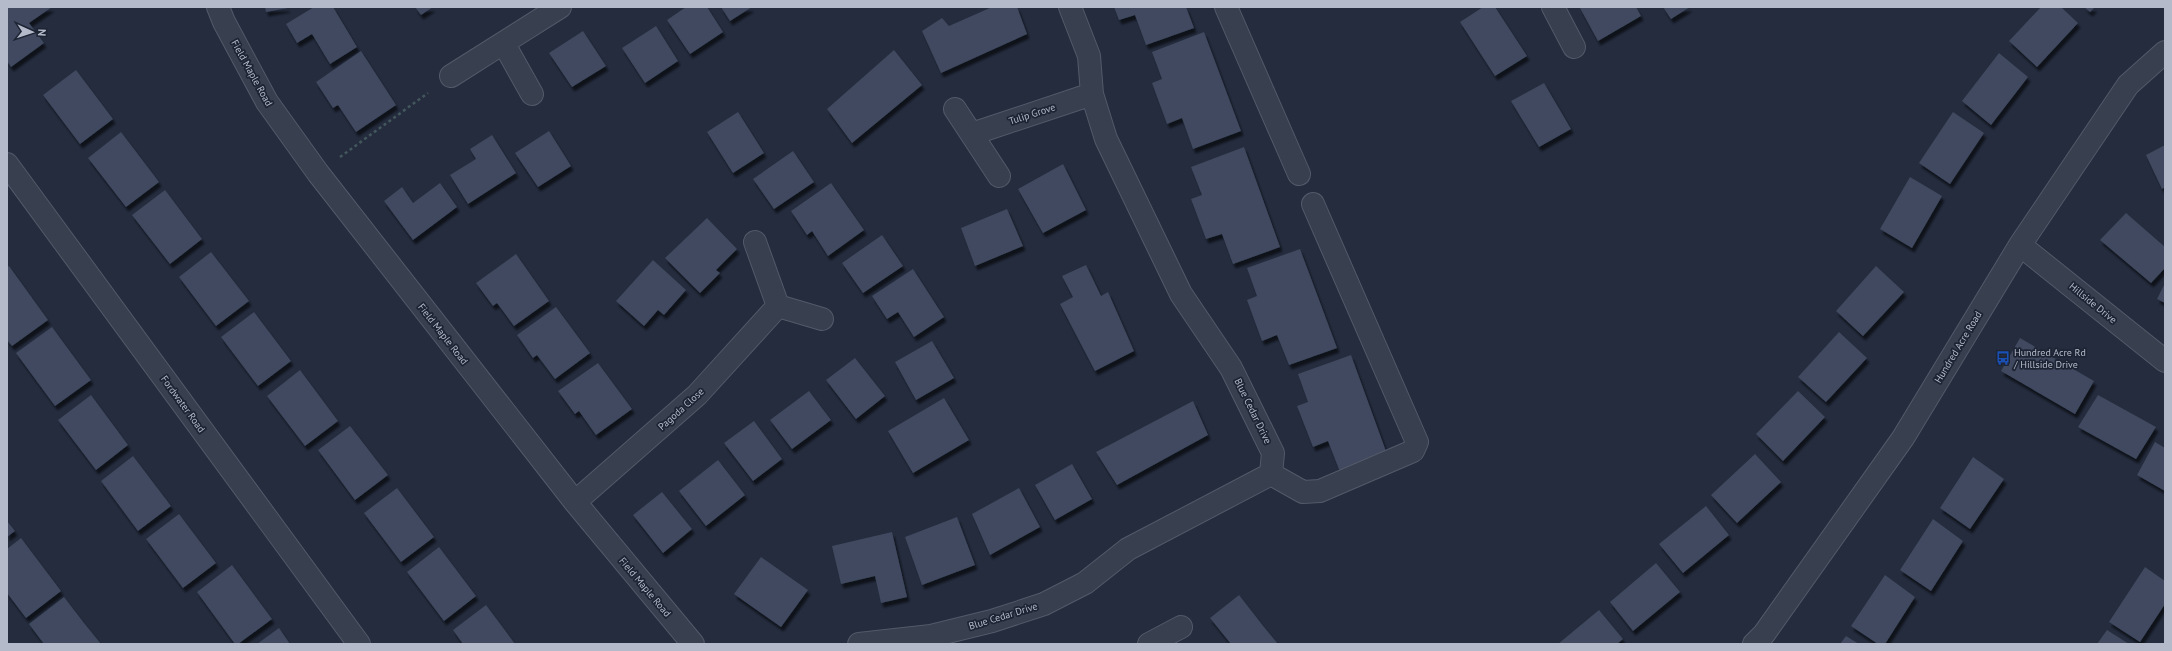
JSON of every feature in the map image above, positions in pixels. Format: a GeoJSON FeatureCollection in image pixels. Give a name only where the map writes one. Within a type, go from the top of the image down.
{"type":"FeatureCollection","features":[{"type":"Feature","properties":{"kind":"street","name":"Field Maple Road"},"geometry":{"type":"LineString","coordinates":[[218,7],[224,22],[267,102],[318,173],[575,502],[693,644]]}},
{"type":"Feature","properties":{"kind":"street"},"geometry":{"type":"LineString","coordinates":[[452,76],[560,7]]}},
{"type":"Feature","properties":{"kind":"street","name":"Blue Cedar Drive"},"geometry":{"type":"LineString","coordinates":[[859,644],[931,636],[992,621],[1044,604],[1085,583],[1128,548],[1271,474],[1273,453],[1231,368],[1181,294],[1106,139],[1092,94],[1089,56],[1070,7]]}},
{"type":"Feature","properties":{"kind":"street"},"geometry":{"type":"LineString","coordinates":[[1226,7],[1299,174]]}},
{"type":"Feature","properties":{"kind":"street"},"geometry":{"type":"LineString","coordinates":[[1553,7],[1574,47]]}},
{"type":"Feature","properties":{"kind":"street"},"geometry":{"type":"LineString","coordinates":[[504,44],[532,94]]}},
{"type":"Feature","properties":{"kind":"street","name":"Hundred Acre Road"},"geometry":{"type":"LineString","coordinates":[[1754,644],[1764,634],[1903,438],[2020,245],[2128,85],[2165,52]]}},
{"type":"Feature","properties":{"kind":"street","name":"Tulip Grove"},"geometry":{"type":"LineString","coordinates":[[972,134],[1092,94]]}},
{"type":"Feature","properties":{"kind":"street"},"geometry":{"type":"LineString","coordinates":[[955,109],[999,176]]}},
{"type":"Feature","properties":{"kind":"street","name":"Fordwater Road"},"geometry":{"type":"LineString","coordinates":[[7,164],[359,644]]}},
{"type":"Feature","properties":{"kind":"street"},"geometry":{"type":"LineString","coordinates":[[1271,474],[1303,492],[1320,491],[1413,451],[1417,442],[1313,204]]}},
{"type":"Feature","properties":{"kind":"street"},"geometry":{"type":"LineString","coordinates":[[755,242],[778,306],[822,319]]}},
{"type":"Feature","properties":{"kind":"street","name":"Hillside Drive"},"geometry":{"type":"LineString","coordinates":[[2020,245],[2165,361]]}},
{"type":"Feature","properties":{"kind":"street","name":"Pagoda Close"},"geometry":{"type":"LineString","coordinates":[[575,502],[697,395],[778,306]]}},
{"type":"Feature","properties":{"kind":"street"},"geometry":{"type":"LineString","coordinates":[[1151,644],[1181,627]]}},
{"type":"Feature","properties":{"kind":"path"},"geometry":{"type":"LineString","coordinates":[[318,173],[452,76]]}},
{"type":"Feature","properties":{"kind":"building"},"geometry":{"type":"Polygon","coordinates":[[[7,7],[52,7],[29,23],[44,43],[11,67],[7,61],[7,7]]]}},
{"type":"Feature","properties":{"kind":"building"},"geometry":{"type":"Polygon","coordinates":[[[265,7],[287,7],[288,8],[266,12],[265,7]]]}},
{"type":"Feature","properties":{"kind":"building"},"geometry":{"type":"Polygon","coordinates":[[[314,7],[333,7],[357,47],[330,64],[312,34],[297,43],[286,24],[314,7]]]}},
{"type":"Feature","properties":{"kind":"building"},"geometry":{"type":"Polygon","coordinates":[[[415,7],[433,7],[421,15],[415,7]]]}},
{"type":"Feature","properties":{"kind":"building"},"geometry":{"type":"Polygon","coordinates":[[[686,7],[707,7],[723,32],[690,54],[667,20],[686,7]]]}},
{"type":"Feature","properties":{"kind":"building"},"geometry":{"type":"Polygon","coordinates":[[[721,7],[752,7],[730,21],[721,7]]]}},
{"type":"Feature","properties":{"kind":"building"},"geometry":{"type":"Polygon","coordinates":[[[992,7],[1017,7],[1027,34],[941,73],[922,31],[942,18],[949,26],[992,7]]]}},
{"type":"Feature","properties":{"kind":"building"},"geometry":{"type":"Polygon","coordinates":[[[1114,7],[1186,7],[1194,28],[1146,45],[1135,15],[1119,20],[1114,7]]]}},
{"type":"Feature","properties":{"kind":"building"},"geometry":{"type":"Polygon","coordinates":[[[1483,7],[1495,7],[1527,56],[1495,76],[1460,22],[1483,7]]]}},
{"type":"Feature","properties":{"kind":"building"},"geometry":{"type":"Polygon","coordinates":[[[1636,7],[1641,16],[1598,41],[1580,8],[1636,7]]]}},
{"type":"Feature","properties":{"kind":"building"},"geometry":{"type":"Polygon","coordinates":[[[1663,7],[1690,7],[1671,19],[1663,7]]]}},
{"type":"Feature","properties":{"kind":"building"},"geometry":{"type":"Polygon","coordinates":[[[2041,7],[2061,7],[2078,23],[2037,67],[2009,41],[2041,7]]]}},
{"type":"Feature","properties":{"kind":"building"},"geometry":{"type":"Polygon","coordinates":[[[2084,7],[2095,7],[2090,12],[2084,7]]]}},
{"type":"Feature","properties":{"kind":"building"},"geometry":{"type":"Polygon","coordinates":[[[656,26],[678,61],[645,83],[622,48],[656,26]]]}},
{"type":"Feature","properties":{"kind":"building"},"geometry":{"type":"Polygon","coordinates":[[[583,31],[606,66],[572,87],[549,53],[583,31]]]}},
{"type":"Feature","properties":{"kind":"building"},"geometry":{"type":"Polygon","coordinates":[[[1204,32],[1241,131],[1193,149],[1182,118],[1167,124],[1152,83],[1162,79],[1152,52],[1204,32]]]}},
{"type":"Feature","properties":{"kind":"building"},"geometry":{"type":"Polygon","coordinates":[[[894,50],[922,85],[852,143],[827,109],[894,50]]]}},
{"type":"Feature","properties":{"kind":"building"},"geometry":{"type":"Polygon","coordinates":[[[361,51],[396,105],[356,132],[338,105],[333,108],[316,82],[361,51]]]}},
{"type":"Feature","properties":{"kind":"building"},"geometry":{"type":"Polygon","coordinates":[[[1999,53],[2028,77],[1991,125],[1962,101],[1999,53]]]}},
{"type":"Feature","properties":{"kind":"building"},"geometry":{"type":"Polygon","coordinates":[[[76,70],[113,119],[80,144],[43,95],[76,70]]]}},
{"type":"Feature","properties":{"kind":"building"},"geometry":{"type":"Polygon","coordinates":[[[1544,83],[1571,129],[1539,147],[1511,101],[1544,83]]]}},
{"type":"Feature","properties":{"kind":"building"},"geometry":{"type":"Polygon","coordinates":[[[738,112],[764,153],[733,173],[707,132],[738,112]]]}},
{"type":"Feature","properties":{"kind":"building"},"geometry":{"type":"Polygon","coordinates":[[[1953,112],[1984,133],[1950,184],[1919,163],[1953,112]]]}},
{"type":"Feature","properties":{"kind":"building"},"geometry":{"type":"Polygon","coordinates":[[[549,131],[571,166],[538,187],[515,153],[549,131]]]}},
{"type":"Feature","properties":{"kind":"building"},"geometry":{"type":"Polygon","coordinates":[[[121,132],[159,182],[126,207],[88,158],[121,132]]]}},
{"type":"Feature","properties":{"kind":"building"},"geometry":{"type":"Polygon","coordinates":[[[492,135],[516,173],[468,204],[450,175],[476,159],[470,149],[492,135]]]}},
{"type":"Feature","properties":{"kind":"building"},"geometry":{"type":"Polygon","coordinates":[[[2165,145],[2165,187],[2162,189],[2146,155],[2165,145]]]}},
{"type":"Feature","properties":{"kind":"building"},"geometry":{"type":"Polygon","coordinates":[[[1244,147],[1280,247],[1233,264],[1222,234],[1206,239],[1191,199],[1202,195],[1191,167],[1244,147]]]}},
{"type":"Feature","properties":{"kind":"building"},"geometry":{"type":"Polygon","coordinates":[[[793,151],[814,182],[774,209],[753,179],[793,151]]]}},
{"type":"Feature","properties":{"kind":"building"},"geometry":{"type":"Polygon","coordinates":[[[1063,164],[1086,210],[1043,233],[1018,189],[1063,164]]]}},
{"type":"Feature","properties":{"kind":"building"},"geometry":{"type":"Polygon","coordinates":[[[1910,177],[1942,196],[1912,248],[1880,229],[1910,177]]]}},
{"type":"Feature","properties":{"kind":"building"},"geometry":{"type":"Polygon","coordinates":[[[440,183],[457,207],[413,240],[384,201],[402,187],[413,203],[440,183]]]}},
{"type":"Feature","properties":{"kind":"building"},"geometry":{"type":"Polygon","coordinates":[[[831,183],[864,230],[828,256],[812,231],[807,235],[791,211],[831,183]]]}},
{"type":"Feature","properties":{"kind":"building"},"geometry":{"type":"Polygon","coordinates":[[[165,190],[202,239],[170,264],[132,215],[165,190]]]}},
{"type":"Feature","properties":{"kind":"building"},"geometry":{"type":"Polygon","coordinates":[[[1007,209],[1023,246],[975,266],[961,228],[1007,209]]]}},
{"type":"Feature","properties":{"kind":"building"},"geometry":{"type":"Polygon","coordinates":[[[2126,213],[2165,247],[2165,268],[2151,283],[2100,240],[2126,213]]]}},
{"type":"Feature","properties":{"kind":"building"},"geometry":{"type":"Polygon","coordinates":[[[707,218],[737,249],[716,270],[720,273],[700,293],[665,258],[707,218]]]}},
{"type":"Feature","properties":{"kind":"building"},"geometry":{"type":"Polygon","coordinates":[[[882,235],[903,266],[863,293],[842,263],[882,235]]]}},
{"type":"Feature","properties":{"kind":"building"},"geometry":{"type":"Polygon","coordinates":[[[1300,249],[1337,348],[1289,365],[1277,335],[1262,341],[1247,300],[1257,296],[1247,268],[1300,249]]]}},
{"type":"Feature","properties":{"kind":"building"},"geometry":{"type":"Polygon","coordinates":[[[211,252],[249,301],[216,326],[179,277],[211,252]]]}},
{"type":"Feature","properties":{"kind":"building"},"geometry":{"type":"Polygon","coordinates":[[[516,254],[549,301],[514,326],[497,303],[493,306],[476,283],[516,254]]]}},
{"type":"Feature","properties":{"kind":"building"},"geometry":{"type":"Polygon","coordinates":[[[653,260],[686,290],[664,315],[658,310],[644,326],[616,301],[653,260]]]}},
{"type":"Feature","properties":{"kind":"building"},"geometry":{"type":"Polygon","coordinates":[[[1086,265],[1101,296],[1108,292],[1134,351],[1095,371],[1060,304],[1073,297],[1062,276],[1086,265]]]}},
{"type":"Feature","properties":{"kind":"building"},"geometry":{"type":"Polygon","coordinates":[[[9,266],[48,320],[12,346],[7,340],[7,267],[9,266]]]}},
{"type":"Feature","properties":{"kind":"building"},"geometry":{"type":"Polygon","coordinates":[[[1876,266],[1904,292],[1863,336],[1836,311],[1876,266]]]}},
{"type":"Feature","properties":{"kind":"building"},"geometry":{"type":"Polygon","coordinates":[[[913,269],[944,317],[914,337],[898,312],[887,319],[872,296],[913,269]]]}},
{"type":"Feature","properties":{"kind":"building"},"geometry":{"type":"Polygon","coordinates":[[[2165,283],[2165,303],[2157,299],[2165,283]]]}},
{"type":"Feature","properties":{"kind":"building"},"geometry":{"type":"Polygon","coordinates":[[[556,307],[590,353],[555,379],[537,355],[533,358],[517,335],[556,307]]]}},
{"type":"Feature","properties":{"kind":"building"},"geometry":{"type":"Polygon","coordinates":[[[254,312],[291,361],[258,386],[221,337],[254,312]]]}},
{"type":"Feature","properties":{"kind":"building"},"geometry":{"type":"Polygon","coordinates":[[[52,327],[91,380],[55,406],[16,353],[52,327]]]}},
{"type":"Feature","properties":{"kind":"building"},"geometry":{"type":"Polygon","coordinates":[[[1839,332],[1867,358],[1826,402],[1798,377],[1839,332]]]}},
{"type":"Feature","properties":{"kind":"building"},"geometry":{"type":"Polygon","coordinates":[[[2020,338],[2094,381],[2075,414],[2001,371],[2020,338]]]}},
{"type":"Feature","properties":{"kind":"building"},"geometry":{"type":"Polygon","coordinates":[[[932,341],[954,378],[916,400],[895,362],[932,341]]]}},
{"type":"Feature","properties":{"kind":"building"},"geometry":{"type":"Polygon","coordinates":[[[1351,355],[1387,454],[1340,472],[1328,441],[1313,447],[1297,406],[1308,402],[1298,374],[1351,355]]]}},
{"type":"Feature","properties":{"kind":"building"},"geometry":{"type":"Polygon","coordinates":[[[855,358],[885,396],[856,419],[826,380],[855,358]]]}},
{"type":"Feature","properties":{"kind":"building"},"geometry":{"type":"Polygon","coordinates":[[[598,363],[632,409],[596,435],[579,411],[575,414],[558,391],[598,363]]]}},
{"type":"Feature","properties":{"kind":"building"},"geometry":{"type":"Polygon","coordinates":[[[300,370],[338,421],[305,446],[267,396],[300,370]]]}},
{"type":"Feature","properties":{"kind":"building"},"geometry":{"type":"Polygon","coordinates":[[[809,391],[831,420],[792,449],[770,420],[809,391]]]}},
{"type":"Feature","properties":{"kind":"building"},"geometry":{"type":"Polygon","coordinates":[[[1798,391],[1825,417],[1783,461],[1756,434],[1798,391]]]}},
{"type":"Feature","properties":{"kind":"building"},"geometry":{"type":"Polygon","coordinates":[[[91,395],[128,445],[96,470],[58,420],[91,395]]]}},
{"type":"Feature","properties":{"kind":"building"},"geometry":{"type":"Polygon","coordinates":[[[2098,395],[2156,427],[2136,459],[2078,427],[2098,395]]]}},
{"type":"Feature","properties":{"kind":"building"},"geometry":{"type":"Polygon","coordinates":[[[944,398],[969,440],[913,473],[888,431],[944,398]]]}},
{"type":"Feature","properties":{"kind":"building"},"geometry":{"type":"Polygon","coordinates":[[[1193,401],[1208,435],[1117,485],[1096,452],[1193,401]]]}},
{"type":"Feature","properties":{"kind":"building"},"geometry":{"type":"Polygon","coordinates":[[[754,421],[782,459],[753,481],[724,443],[754,421]]]}},
{"type":"Feature","properties":{"kind":"building"},"geometry":{"type":"Polygon","coordinates":[[[350,426],[388,475],[355,500],[318,450],[350,426]]]}},
{"type":"Feature","properties":{"kind":"building"},"geometry":{"type":"Polygon","coordinates":[[[2155,442],[2165,448],[2165,491],[2137,475],[2155,442]]]}},
{"type":"Feature","properties":{"kind":"building"},"geometry":{"type":"Polygon","coordinates":[[[1755,454],[1781,482],[1737,523],[1711,495],[1755,454]]]}},
{"type":"Feature","properties":{"kind":"building"},"geometry":{"type":"Polygon","coordinates":[[[133,456],[171,506],[138,531],[101,481],[133,456]]]}},
{"type":"Feature","properties":{"kind":"building"},"geometry":{"type":"Polygon","coordinates":[[[1973,457],[2004,479],[1970,529],[1940,508],[1973,457]]]}},
{"type":"Feature","properties":{"kind":"building"},"geometry":{"type":"Polygon","coordinates":[[[718,460],[745,495],[706,526],[679,491],[718,460]]]}},
{"type":"Feature","properties":{"kind":"building"},"geometry":{"type":"Polygon","coordinates":[[[1072,464],[1092,499],[1055,520],[1035,485],[1072,464]]]}},
{"type":"Feature","properties":{"kind":"building"},"geometry":{"type":"Polygon","coordinates":[[[397,488],[434,537],[401,562],[364,513],[397,488]]]}},
{"type":"Feature","properties":{"kind":"building"},"geometry":{"type":"Polygon","coordinates":[[[1019,488],[1040,527],[990,555],[972,514],[1019,488]]]}},
{"type":"Feature","properties":{"kind":"building"},"geometry":{"type":"Polygon","coordinates":[[[662,492],[692,529],[663,553],[633,515],[662,492]]]}},
{"type":"Feature","properties":{"kind":"building"},"geometry":{"type":"Polygon","coordinates":[[[1706,506],[1729,535],[1683,573],[1659,544],[1706,506]]]}},
{"type":"Feature","properties":{"kind":"building"},"geometry":{"type":"Polygon","coordinates":[[[179,514],[216,563],[183,588],[146,539],[179,514]]]}},
{"type":"Feature","properties":{"kind":"building"},"geometry":{"type":"Polygon","coordinates":[[[957,517],[975,565],[922,585],[905,537],[957,517]]]}},
{"type":"Feature","properties":{"kind":"building"},"geometry":{"type":"Polygon","coordinates":[[[1933,519],[1963,541],[1931,591],[1900,570],[1933,519]]]}},
{"type":"Feature","properties":{"kind":"building"},"geometry":{"type":"Polygon","coordinates":[[[7,521],[15,531],[7,537],[7,521]]]}},
{"type":"Feature","properties":{"kind":"building"},"geometry":{"type":"Polygon","coordinates":[[[892,532],[907,597],[881,603],[875,576],[841,584],[832,546],[892,532]]]}},
{"type":"Feature","properties":{"kind":"building"},"geometry":{"type":"Polygon","coordinates":[[[21,538],[61,591],[26,618],[7,593],[7,549],[21,538]]]}},
{"type":"Feature","properties":{"kind":"building"},"geometry":{"type":"Polygon","coordinates":[[[439,547],[476,596],[444,621],[407,572],[439,547]]]}},
{"type":"Feature","properties":{"kind":"building"},"geometry":{"type":"Polygon","coordinates":[[[761,557],[808,590],[781,627],[734,594],[761,557]]]}},
{"type":"Feature","properties":{"kind":"building"},"geometry":{"type":"Polygon","coordinates":[[[1656,563],[1680,592],[1633,631],[1610,602],[1656,563]]]}},
{"type":"Feature","properties":{"kind":"building"},"geometry":{"type":"Polygon","coordinates":[[[232,565],[272,619],[238,644],[235,644],[197,592],[232,565]]]}},
{"type":"Feature","properties":{"kind":"building"},"geometry":{"type":"Polygon","coordinates":[[[2145,567],[2165,581],[2165,604],[2140,642],[2109,622],[2145,567]]]}},
{"type":"Feature","properties":{"kind":"building"},"geometry":{"type":"Polygon","coordinates":[[[1885,575],[1915,597],[1885,644],[1878,644],[1851,626],[1885,575]]]}},
{"type":"Feature","properties":{"kind":"building"},"geometry":{"type":"Polygon","coordinates":[[[1239,595],[1278,644],[1231,644],[1210,618],[1239,595]]]}},
{"type":"Feature","properties":{"kind":"building"},"geometry":{"type":"Polygon","coordinates":[[[64,597],[101,644],[44,644],[29,624],[64,597]]]}},
{"type":"Feature","properties":{"kind":"building"},"geometry":{"type":"Polygon","coordinates":[[[486,605],[515,644],[463,644],[453,630],[486,605]]]}},
{"type":"Feature","properties":{"kind":"building"},"geometry":{"type":"Polygon","coordinates":[[[1599,610],[1623,639],[1617,644],[1558,644],[1599,610]]]}},
{"type":"Feature","properties":{"kind":"building"},"geometry":{"type":"Polygon","coordinates":[[[279,628],[290,644],[257,644],[279,628]]]}},
{"type":"Feature","properties":{"kind":"building"},"geometry":{"type":"Polygon","coordinates":[[[2107,630],[2129,644],[2097,644],[2107,630]]]}},
{"type":"Feature","properties":{"kind":"building"},"geometry":{"type":"Polygon","coordinates":[[[1846,636],[1859,644],[1840,644],[1846,636]]]}},
{"type":"Feature","properties":{"kind":"place","name":"Hundred Acre Rd / Hillside Drive"},"geometry":{"type":"Point","coordinates":[2003,358]}}]}
